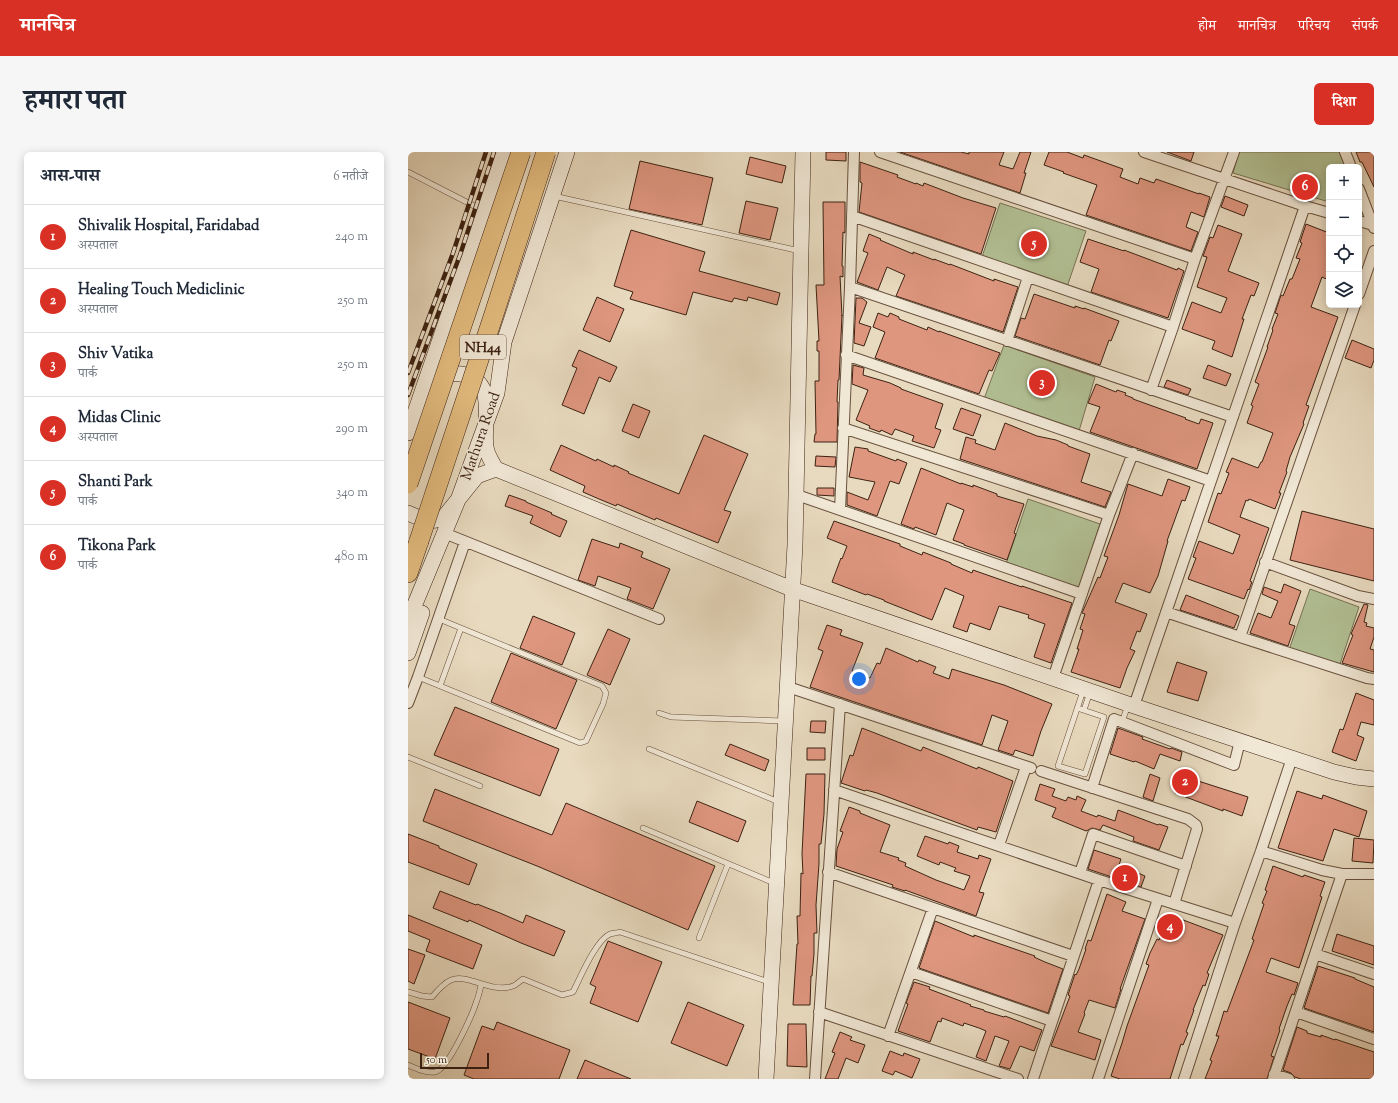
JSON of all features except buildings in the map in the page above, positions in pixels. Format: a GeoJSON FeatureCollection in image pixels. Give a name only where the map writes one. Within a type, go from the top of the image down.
{"type":"FeatureCollection","features":[{"type":"Feature","properties":{"kind":"highway","name":"NH44"},"geometry":{"type":"LineString","coordinates":[[408,484],[520,152]]}},
{"type":"Feature","properties":{"kind":"highway","name":"Mathura Road"},"geometry":{"type":"LineString","coordinates":[[408,573],[546,152]]}},
{"type":"Feature","properties":{"kind":"street"},"geometry":{"type":"LineString","coordinates":[[408,433],[504,152]]}},
{"type":"Feature","properties":{"kind":"street","name":"Mathura Road"},"geometry":{"type":"LineString","coordinates":[[408,625],[458,500],[497,393],[504,342],[567,152]]}},
{"type":"Feature","properties":{"kind":"street"},"geometry":{"type":"LineString","coordinates":[[766,1079],[782,803],[797,496],[803,152]]}},
{"type":"Feature","properties":{"kind":"street"},"geometry":{"type":"LineString","coordinates":[[840,510],[850,287],[854,152]]}},
{"type":"Feature","properties":{"kind":"street"},"geometry":{"type":"LineString","coordinates":[[880,152],[1195,259]]}},
{"type":"Feature","properties":{"kind":"street"},"geometry":{"type":"LineString","coordinates":[[1144,152],[1162,155],[1224,179],[1326,212]]}},
{"type":"Feature","properties":{"kind":"street"},"geometry":{"type":"LineString","coordinates":[[1151,390],[1195,259],[1234,152]]}},
{"type":"Feature","properties":{"kind":"street"},"geometry":{"type":"LineString","coordinates":[[1345,152],[1350,164]]}},
{"type":"Feature","properties":{"kind":"street"},"geometry":{"type":"LineString","coordinates":[[1362,197],[1373,227]]}},
{"type":"Feature","properties":{"kind":"street"},"geometry":{"type":"LineString","coordinates":[[1131,705],[1166,612],[1305,206]]}},
{"type":"Feature","properties":{"kind":"street"},"geometry":{"type":"LineString","coordinates":[[852,216],[1173,327]]}},
{"type":"Feature","properties":{"kind":"street"},"geometry":{"type":"LineString","coordinates":[[1362,223],[1373,227]]}},
{"type":"Feature","properties":{"kind":"street"},"geometry":{"type":"LineString","coordinates":[[1362,285],[1374,251]]}},
{"type":"Feature","properties":{"kind":"street"},"geometry":{"type":"LineString","coordinates":[[1007,341],[1028,277]]}},
{"type":"Feature","properties":{"kind":"street"},"geometry":{"type":"LineString","coordinates":[[850,287],[1232,417]]}},
{"type":"Feature","properties":{"kind":"street"},"geometry":{"type":"LineString","coordinates":[[1240,637],[1354,308]]}},
{"type":"Feature","properties":{"kind":"street"},"geometry":{"type":"LineString","coordinates":[[846,355],[1211,480]]}},
{"type":"Feature","properties":{"kind":"street"},"geometry":{"type":"LineString","coordinates":[[423,389],[438,376],[452,373],[466,375],[474,379],[480,385],[486,400],[486,446],[488,456],[496,469],[792,590],[1334,772],[1374,779]]}},
{"type":"Feature","properties":{"kind":"street"},"geometry":{"type":"LineString","coordinates":[[843,428],[1109,515]]}},
{"type":"Feature","properties":{"kind":"street"},"geometry":{"type":"LineString","coordinates":[[1052,678],[1109,515],[1133,453]]}},
{"type":"Feature","properties":{"kind":"street"},"geometry":{"type":"LineString","coordinates":[[408,513],[431,521],[444,517],[477,476],[496,469]]}},
{"type":"Feature","properties":{"kind":"street"},"geometry":{"type":"LineString","coordinates":[[797,496],[1082,594]]}},
{"type":"Feature","properties":{"kind":"street"},"geometry":{"type":"LineString","coordinates":[[444,533],[659,619]]}},
{"type":"Feature","properties":{"kind":"street"},"geometry":{"type":"LineString","coordinates":[[408,703],[465,542]]}},
{"type":"Feature","properties":{"kind":"street"},"geometry":{"type":"LineString","coordinates":[[408,653],[435,570],[432,562]]}},
{"type":"Feature","properties":{"kind":"street"},"geometry":{"type":"LineString","coordinates":[[1265,562],[1358,596],[1374,599]]}},
{"type":"Feature","properties":{"kind":"street"},"geometry":{"type":"LineString","coordinates":[[1166,612],[1374,679]]}},
{"type":"Feature","properties":{"kind":"street"},"geometry":{"type":"LineString","coordinates":[[788,687],[1188,819],[1196,825],[1197,829],[1174,904]]}},
{"type":"Feature","properties":{"kind":"street"},"geometry":{"type":"LineString","coordinates":[[814,1079],[840,704]]}},
{"type":"Feature","properties":{"kind":"street"},"geometry":{"type":"LineString","coordinates":[[1092,788],[1114,719],[1234,765],[1240,741]]}},
{"type":"Feature","properties":{"kind":"street"},"geometry":{"type":"LineString","coordinates":[[1184,1079],[1235,923],[1292,758]]}},
{"type":"Feature","properties":{"kind":"street"},"geometry":{"type":"LineString","coordinates":[[999,845],[1033,769]]}},
{"type":"Feature","properties":{"kind":"street"},"geometry":{"type":"LineString","coordinates":[[834,790],[1158,900],[1235,923]]}},
{"type":"Feature","properties":{"kind":"street"},"geometry":{"type":"LineString","coordinates":[[1080,873],[1092,834],[1186,866]]}},
{"type":"Feature","properties":{"kind":"street"},"geometry":{"type":"LineString","coordinates":[[1261,851],[1322,870],[1342,874],[1374,874]]}},
{"type":"Feature","properties":{"kind":"street"},"geometry":{"type":"LineString","coordinates":[[828,872],[1073,956]]}},
{"type":"Feature","properties":{"kind":"street"},"geometry":{"type":"LineString","coordinates":[[1289,1079],[1274,1077],[1342,874]]}},
{"type":"Feature","properties":{"kind":"street"},"geometry":{"type":"LineString","coordinates":[[1033,1079],[1099,880]]}},
{"type":"Feature","properties":{"kind":"street"},"geometry":{"type":"LineString","coordinates":[[1098,1079],[1158,900]]}},
{"type":"Feature","properties":{"kind":"street"},"geometry":{"type":"LineString","coordinates":[[888,1036],[933,908]]}},
{"type":"Feature","properties":{"kind":"street"},"geometry":{"type":"LineString","coordinates":[[1316,954],[1374,974]]}},
{"type":"Feature","properties":{"kind":"street"},"geometry":{"type":"LineString","coordinates":[[911,972],[1052,1021]]}},
{"type":"Feature","properties":{"kind":"street"},"geometry":{"type":"LineString","coordinates":[[818,1012],[1018,1079]]}},
{"type":"Feature","properties":{"kind":"street"},"geometry":{"type":"LineString","coordinates":[[1296,1012],[1374,1039]]}},
{"type":"Feature","properties":{"kind":"lane"},"geometry":{"type":"LineString","coordinates":[[408,172],[484,212]]}},
{"type":"Feature","properties":{"kind":"lane"},"geometry":{"type":"LineString","coordinates":[[553,196],[802,251]]}},
{"type":"Feature","properties":{"kind":"lane"},"geometry":{"type":"LineString","coordinates":[[418,678],[580,743],[586,741],[603,704],[606,693],[602,686],[439,619]]}},
{"type":"Feature","properties":{"kind":"lane"},"geometry":{"type":"LineString","coordinates":[[440,686],[461,628]]}},
{"type":"Feature","properties":{"kind":"lane"},"geometry":{"type":"LineString","coordinates":[[1077,708],[1104,717],[1086,774],[1058,766],[1077,708],[1087,690]]}},
{"type":"Feature","properties":{"kind":"lane"},"geometry":{"type":"LineString","coordinates":[[1084,710],[1087,690]]}},
{"type":"Feature","properties":{"kind":"lane"},"geometry":{"type":"LineString","coordinates":[[1122,722],[1131,705]]}},
{"type":"Feature","properties":{"kind":"lane"},"geometry":{"type":"LineString","coordinates":[[659,713],[671,717],[786,721]]}},
{"type":"Feature","properties":{"kind":"lane"},"geometry":{"type":"LineString","coordinates":[[649,749],[782,803]]}},
{"type":"Feature","properties":{"kind":"lane"},"geometry":{"type":"LineString","coordinates":[[408,757],[480,786]]}},
{"type":"Feature","properties":{"kind":"lane"},"geometry":{"type":"LineString","coordinates":[[642,828],[777,885]]}},
{"type":"Feature","properties":{"kind":"lane"},"geometry":{"type":"LineString","coordinates":[[700,938],[728,864]]}},
{"type":"Feature","properties":{"kind":"lane"},"geometry":{"type":"LineString","coordinates":[[408,992],[422,996],[432,996],[451,980],[465,979],[481,985],[499,988],[513,986],[523,979],[562,995],[573,992],[600,942],[610,934],[620,932],[771,983]]}},
{"type":"Feature","properties":{"kind":"lane"},"geometry":{"type":"LineString","coordinates":[[408,1065],[425,1072],[437,1072],[444,1066],[461,1036],[477,1001],[481,985]]}},
{"type":"Feature","properties":{"kind":"green space"},"geometry":{"type":"Polygon","coordinates":[[[1239,152],[1342,152],[1347,164],[1326,164],[1326,201],[1233,173],[1239,152]]]}},
{"type":"Feature","properties":{"kind":"green space"},"geometry":{"type":"Polygon","coordinates":[[[1000,203],[1086,231],[1067,287],[982,257],[1000,203]]]}},
{"type":"Feature","properties":{"kind":"green space"},"geometry":{"type":"Polygon","coordinates":[[[1004,345],[1095,377],[1079,431],[984,399],[1004,345]]]}},
{"type":"Feature","properties":{"kind":"green space"},"geometry":{"type":"Polygon","coordinates":[[[1028,499],[1100,524],[1079,588],[1006,564],[1028,499]]]}},
{"type":"Feature","properties":{"kind":"green space"},"geometry":{"type":"Polygon","coordinates":[[[1310,589],[1359,607],[1339,667],[1289,650],[1310,589]]]}},
{"type":"Feature","properties":{"kind":"railway"},"geometry":{"type":"LineString","coordinates":[[408,373],[453,253],[486,152]]}},
{"type":"Feature","properties":{"kind":"railway"},"geometry":{"type":"LineString","coordinates":[[408,395],[460,255],[494,152]]}},
{"type":"Feature","properties":{"kind":"place","name":"Tikona Park"},"geometry":{"type":"Point","coordinates":[1305,187]}},
{"type":"Feature","properties":{"kind":"place","name":"Shanti Park"},"geometry":{"type":"Point","coordinates":[1034,244]}},
{"type":"Feature","properties":{"kind":"place","name":"Shiv Vatika"},"geometry":{"type":"Point","coordinates":[1042,383]}},
{"type":"Feature","properties":{"kind":"place","name":"Healing Touch Mediclinic"},"geometry":{"type":"Point","coordinates":[1185,782]}},
{"type":"Feature","properties":{"kind":"place","name":"Shivalik Hospital, Faridabad"},"geometry":{"type":"Point","coordinates":[1125,878]}},
{"type":"Feature","properties":{"kind":"place","name":"Midas Clinic"},"geometry":{"type":"Point","coordinates":[1170,927]}}]}
